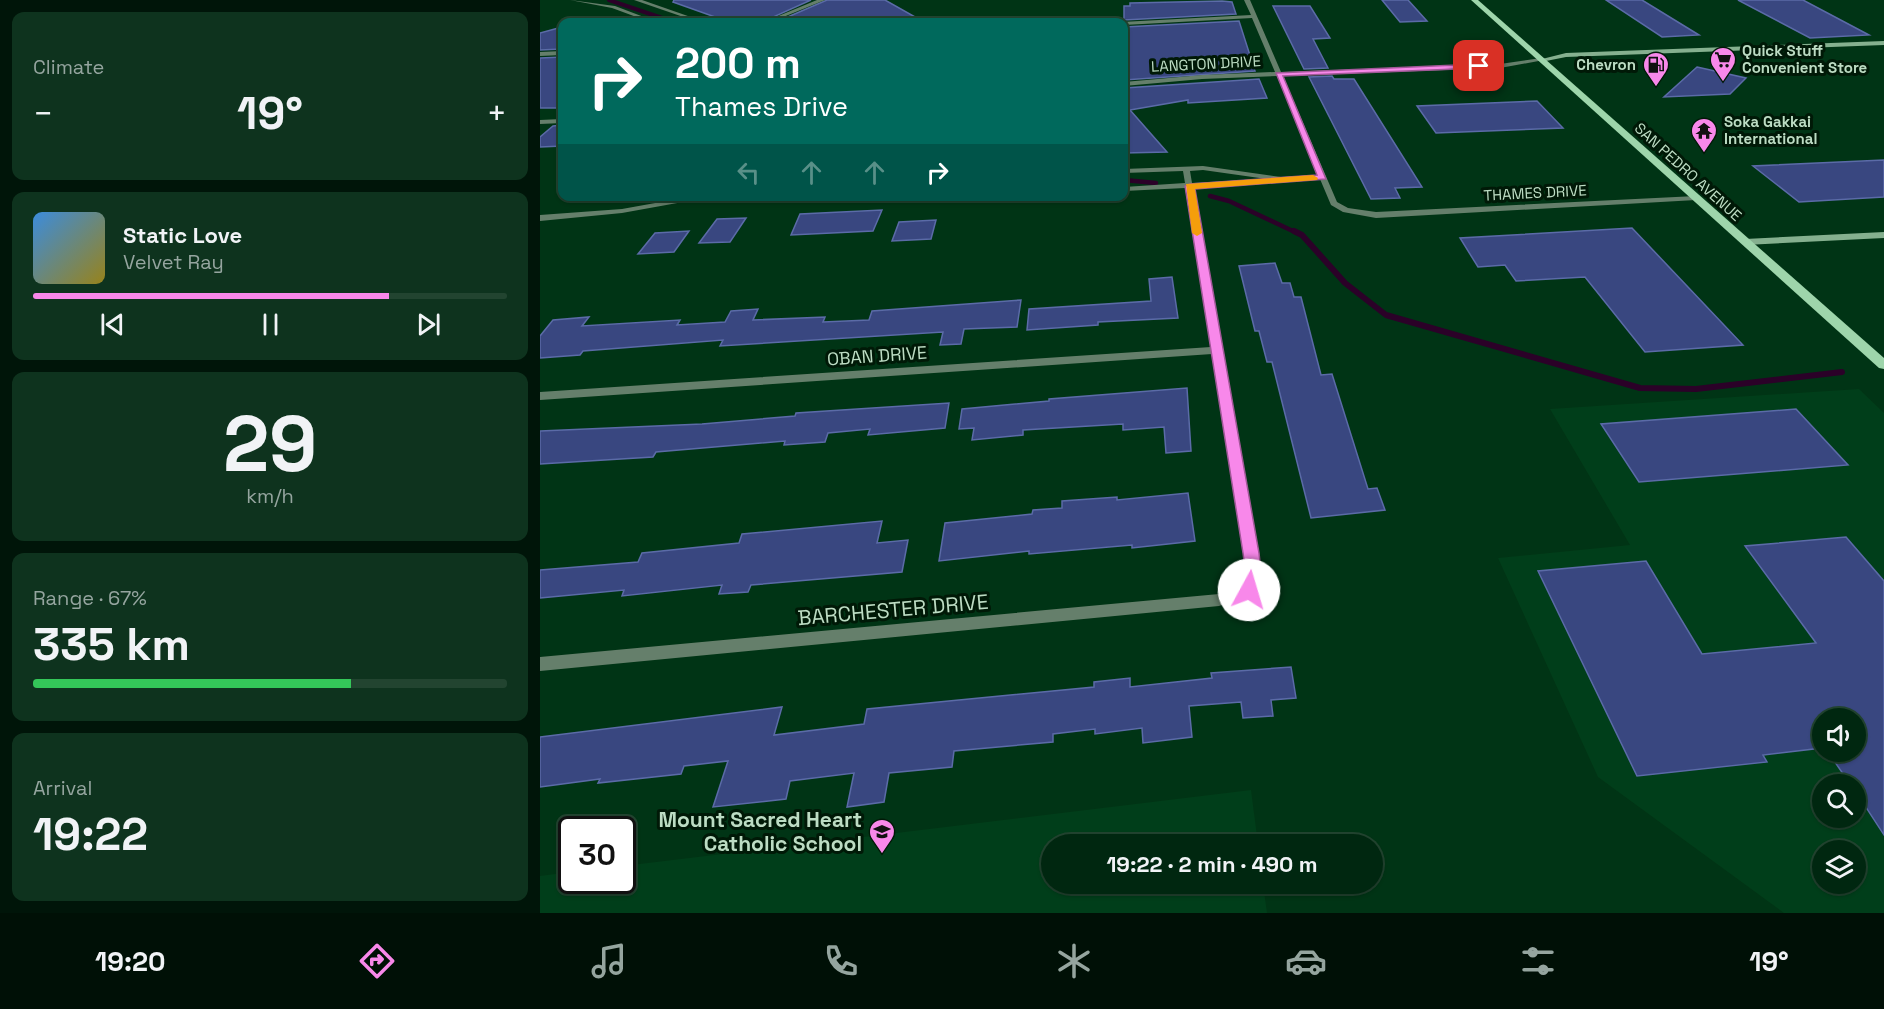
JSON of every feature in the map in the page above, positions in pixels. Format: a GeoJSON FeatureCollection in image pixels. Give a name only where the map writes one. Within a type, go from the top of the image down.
{"type":"FeatureCollection","features":[{"type":"Feature","properties":{"kind":"main road","name":"SAN PEDRO AVENUE"},"geometry":{"type":"LineString","coordinates":[[1474,0],[1884,365]]}},
{"type":"Feature","properties":{"kind":"street"},"geometry":{"type":"LineString","coordinates":[[573,0],[613,7],[643,18]]}},
{"type":"Feature","properties":{"kind":"street"},"geometry":{"type":"LineString","coordinates":[[637,0],[691,18]]}},
{"type":"Feature","properties":{"kind":"street"},"geometry":{"type":"LineString","coordinates":[[651,4],[666,0]]}},
{"type":"Feature","properties":{"kind":"street"},"geometry":{"type":"LineString","coordinates":[[777,18],[822,0]]}},
{"type":"Feature","properties":{"kind":"street"},"geometry":{"type":"LineString","coordinates":[[1128,189],[1323,177],[1247,0]]}},
{"type":"Feature","properties":{"kind":"street"},"geometry":{"type":"LineString","coordinates":[[1128,22],[1254,16]]}},
{"type":"Feature","properties":{"kind":"street"},"geometry":{"type":"LineString","coordinates":[[1541,60],[1566,56],[1884,43]]}},
{"type":"Feature","properties":{"kind":"street"},"geometry":{"type":"LineString","coordinates":[[540,54],[558,53]]}},
{"type":"Feature","properties":{"kind":"street","name":"LANGTON DRIVE"},"geometry":{"type":"LineString","coordinates":[[1128,84],[1279,74],[1509,65],[1541,60]]}},
{"type":"Feature","properties":{"kind":"street"},"geometry":{"type":"LineString","coordinates":[[540,122],[558,121]]}},
{"type":"Feature","properties":{"kind":"street"},"geometry":{"type":"LineString","coordinates":[[1128,171],[1186,168],[1281,179]]}},
{"type":"Feature","properties":{"kind":"street"},"geometry":{"type":"LineString","coordinates":[[1186,168],[1216,350]]}},
{"type":"Feature","properties":{"kind":"street","name":"THAMES DRIVE"},"geometry":{"type":"LineString","coordinates":[[1323,177],[1334,203],[1340,207],[1376,215],[1696,198]]}},
{"type":"Feature","properties":{"kind":"street"},"geometry":{"type":"LineString","coordinates":[[540,218],[622,211],[682,201]]}},
{"type":"Feature","properties":{"kind":"street"},"geometry":{"type":"LineString","coordinates":[[1745,242],[1884,235]]}},
{"type":"Feature","properties":{"kind":"street","name":"OBAN DRIVE"},"geometry":{"type":"LineString","coordinates":[[540,396],[1216,350]]}},
{"type":"Feature","properties":{"kind":"street","name":"BARCHESTER DRIVE"},"geometry":{"type":"LineString","coordinates":[[540,663],[1219,600],[1249,590],[1254,576],[1251,553],[1216,350]]}},
{"type":"Feature","properties":{"kind":"shaded area"},"geometry":{"type":"Polygon","coordinates":[[[1859,389],[1884,413],[1884,913],[1784,913],[1598,777],[1498,558],[1630,545],[1550,409],[1859,389]]]}},
{"type":"Feature","properties":{"kind":"shaded area","name":"Mount Sacred Heart Catholic School"},"geometry":{"type":"Polygon","coordinates":[[[1251,790],[1257,834],[1041,834],[1041,894],[1264,894],[1267,913],[540,913],[540,876],[558,874],[558,894],[636,894],[636,864],[1251,790]]]}},
{"type":"Feature","properties":{"kind":"building"},"geometry":{"type":"Polygon","coordinates":[[[674,0],[811,0],[771,18],[718,18],[673,2],[674,0]]]}},
{"type":"Feature","properties":{"kind":"building"},"geometry":{"type":"Polygon","coordinates":[[[827,0],[885,0],[917,18],[785,18],[827,0]]]}},
{"type":"Feature","properties":{"kind":"building"},"geometry":{"type":"Polygon","coordinates":[[[1382,0],[1408,0],[1427,21],[1400,22],[1382,0]]]}},
{"type":"Feature","properties":{"kind":"building"},"geometry":{"type":"Polygon","coordinates":[[[1606,0],[1642,0],[1699,35],[1662,37],[1606,0]]]}},
{"type":"Feature","properties":{"kind":"building"},"geometry":{"type":"Polygon","coordinates":[[[1738,0],[1803,0],[1869,35],[1810,38],[1738,0]]]}},
{"type":"Feature","properties":{"kind":"building"},"geometry":{"type":"Polygon","coordinates":[[[1232,2],[1236,14],[1128,20],[1124,18],[1124,6],[1130,6],[1130,3],[1232,2]]]}},
{"type":"Feature","properties":{"kind":"building"},"geometry":{"type":"Polygon","coordinates":[[[1273,6],[1310,6],[1330,38],[1313,39],[1328,68],[1304,69],[1273,6]]]}},
{"type":"Feature","properties":{"kind":"building"},"geometry":{"type":"Polygon","coordinates":[[[1239,21],[1255,71],[1128,80],[1128,27],[1239,21]]]}},
{"type":"Feature","properties":{"kind":"building"},"geometry":{"type":"Polygon","coordinates":[[[558,28],[558,49],[540,50],[540,33],[558,28]]]}},
{"type":"Feature","properties":{"kind":"building"},"geometry":{"type":"Polygon","coordinates":[[[558,57],[558,108],[540,108],[540,58],[558,57]]]}},
{"type":"Feature","properties":{"kind":"building"},"geometry":{"type":"Polygon","coordinates":[[[1697,67],[1746,78],[1730,94],[1664,97],[1697,67]]]}},
{"type":"Feature","properties":{"kind":"building"},"geometry":{"type":"Polygon","coordinates":[[[1332,76],[1334,79],[1354,79],[1422,187],[1395,188],[1400,198],[1371,199],[1309,77],[1332,76]]]}},
{"type":"Feature","properties":{"kind":"building"},"geometry":{"type":"Polygon","coordinates":[[[1259,79],[1267,98],[1188,103],[1188,100],[1130,110],[1167,152],[1128,153],[1128,88],[1259,79]]]}},
{"type":"Feature","properties":{"kind":"building"},"geometry":{"type":"Polygon","coordinates":[[[1537,101],[1563,128],[1436,133],[1417,106],[1537,101]]]}},
{"type":"Feature","properties":{"kind":"building"},"geometry":{"type":"Polygon","coordinates":[[[558,125],[558,146],[540,147],[540,137],[553,126],[558,125]]]}},
{"type":"Feature","properties":{"kind":"building"},"geometry":{"type":"Polygon","coordinates":[[[1884,160],[1884,197],[1799,202],[1753,166],[1884,160]]]}},
{"type":"Feature","properties":{"kind":"building"},"geometry":{"type":"Polygon","coordinates":[[[882,210],[873,231],[791,235],[800,214],[882,210]]]}},
{"type":"Feature","properties":{"kind":"building"},"geometry":{"type":"Polygon","coordinates":[[[746,218],[730,242],[699,243],[717,219],[746,218]]]}},
{"type":"Feature","properties":{"kind":"building"},"geometry":{"type":"Polygon","coordinates":[[[936,220],[931,239],[892,241],[899,222],[936,220]]]}},
{"type":"Feature","properties":{"kind":"building"},"geometry":{"type":"Polygon","coordinates":[[[1632,228],[1743,345],[1645,352],[1585,277],[1516,281],[1505,265],[1478,267],[1460,238],[1632,228]]]}},
{"type":"Feature","properties":{"kind":"building"},"geometry":{"type":"Polygon","coordinates":[[[689,231],[674,252],[638,254],[655,233],[689,231]]]}},
{"type":"Feature","properties":{"kind":"building"},"geometry":{"type":"Polygon","coordinates":[[[1275,263],[1282,283],[1290,283],[1294,297],[1301,297],[1321,375],[1332,374],[1368,489],[1377,488],[1385,510],[1311,518],[1272,362],[1267,362],[1259,331],[1255,331],[1239,266],[1275,263]]]}},
{"type":"Feature","properties":{"kind":"building"},"geometry":{"type":"Polygon","coordinates":[[[1172,277],[1178,318],[1098,322],[1098,325],[1027,330],[1029,309],[1151,301],[1149,279],[1172,277]]]}},
{"type":"Feature","properties":{"kind":"building"},"geometry":{"type":"Polygon","coordinates":[[[1021,300],[1017,327],[964,329],[961,344],[940,345],[943,332],[720,346],[723,340],[583,351],[580,355],[540,358],[540,336],[553,320],[589,317],[582,326],[680,320],[677,325],[725,322],[731,311],[758,309],[753,320],[825,317],[823,322],[869,320],[872,311],[1021,300]]]}},
{"type":"Feature","properties":{"kind":"building"},"geometry":{"type":"Polygon","coordinates":[[[1187,388],[1191,451],[1166,453],[1164,427],[1123,430],[1123,424],[1023,430],[1023,435],[972,440],[974,428],[959,429],[962,409],[1049,401],[1049,399],[1187,388]]]}},
{"type":"Feature","properties":{"kind":"building"},"geometry":{"type":"Polygon","coordinates":[[[949,403],[945,428],[868,435],[870,429],[828,433],[825,442],[784,445],[785,441],[656,452],[653,457],[540,464],[540,431],[702,424],[795,416],[796,413],[949,403]]]}},
{"type":"Feature","properties":{"kind":"building"},"geometry":{"type":"Polygon","coordinates":[[[1796,409],[1848,465],[1639,482],[1601,424],[1796,409]]]}},
{"type":"Feature","properties":{"kind":"building"},"geometry":{"type":"Polygon","coordinates":[[[1188,493],[1195,541],[1132,548],[1132,545],[1029,554],[1029,551],[939,561],[945,523],[1032,514],[1033,510],[1062,508],[1062,501],[1117,497],[1117,500],[1188,493]]]}},
{"type":"Feature","properties":{"kind":"building"},"geometry":{"type":"Polygon","coordinates":[[[882,521],[877,543],[908,540],[902,572],[751,585],[748,592],[719,594],[722,585],[622,596],[624,590],[540,598],[540,570],[638,562],[642,553],[739,543],[742,534],[882,521]]]}},
{"type":"Feature","properties":{"kind":"building"},"geometry":{"type":"Polygon","coordinates":[[[1846,537],[1884,581],[1884,835],[1866,807],[1866,774],[1843,774],[1835,762],[1866,762],[1866,708],[1812,708],[1812,749],[1763,755],[1767,762],[1637,776],[1538,571],[1646,561],[1702,654],[1816,643],[1745,546],[1846,537]]]}},
{"type":"Feature","properties":{"kind":"building"},"geometry":{"type":"Polygon","coordinates":[[[1291,667],[1296,698],[1271,700],[1273,716],[1243,718],[1241,702],[1189,706],[1192,737],[1143,743],[1142,728],[1095,734],[1095,729],[1053,734],[1053,742],[954,751],[952,767],[889,773],[884,802],[847,807],[854,773],[790,781],[786,799],[713,807],[728,761],[684,766],[681,774],[598,783],[600,779],[540,787],[540,737],[782,707],[774,735],[864,724],[867,709],[1094,687],[1094,682],[1130,678],[1130,687],[1212,678],[1211,673],[1291,667]]]}},
{"type":"Feature","properties":{"kind":"waterway"},"geometry":{"type":"LineString","coordinates":[[609,0],[662,18]]}},
{"type":"Feature","properties":{"kind":"waterway"},"geometry":{"type":"LineString","coordinates":[[1128,180],[1156,183]]}},
{"type":"Feature","properties":{"kind":"waterway"},"geometry":{"type":"LineString","coordinates":[[1210,196],[1229,201],[1297,233]]}},
{"type":"Feature","properties":{"kind":"waterway"},"geometry":{"type":"LineString","coordinates":[[1294,231],[1302,235],[1345,283],[1386,315],[1640,388],[1696,389],[1842,372]]}},
{"type":"Feature","properties":{"kind":"slow traffic"},"geometry":{"type":"LineString","coordinates":[[1197,233],[1190,186],[1313,178]]}},
{"type":"Feature","properties":{"kind":"place","name":"Quick Stuff Convenient Store"},"geometry":{"type":"Point","coordinates":[1723,83]}},
{"type":"Feature","properties":{"kind":"place","name":"Chevron"},"geometry":{"type":"Point","coordinates":[1656,88]}},
{"type":"Feature","properties":{"kind":"place","name":"Soka Gakkai International"},"geometry":{"type":"Point","coordinates":[1704,154]}},
{"type":"Feature","properties":{"kind":"place","name":"Mount Sacred Heart Catholic School"},"geometry":{"type":"Point","coordinates":[882,855]}},
{"type":"Feature","properties":{"kind":"route"},"geometry":{"type":"LineString","coordinates":[[1249,590],[1254,576],[1251,553],[1190,186],[1323,177],[1279,74],[1479,66]]}}]}
